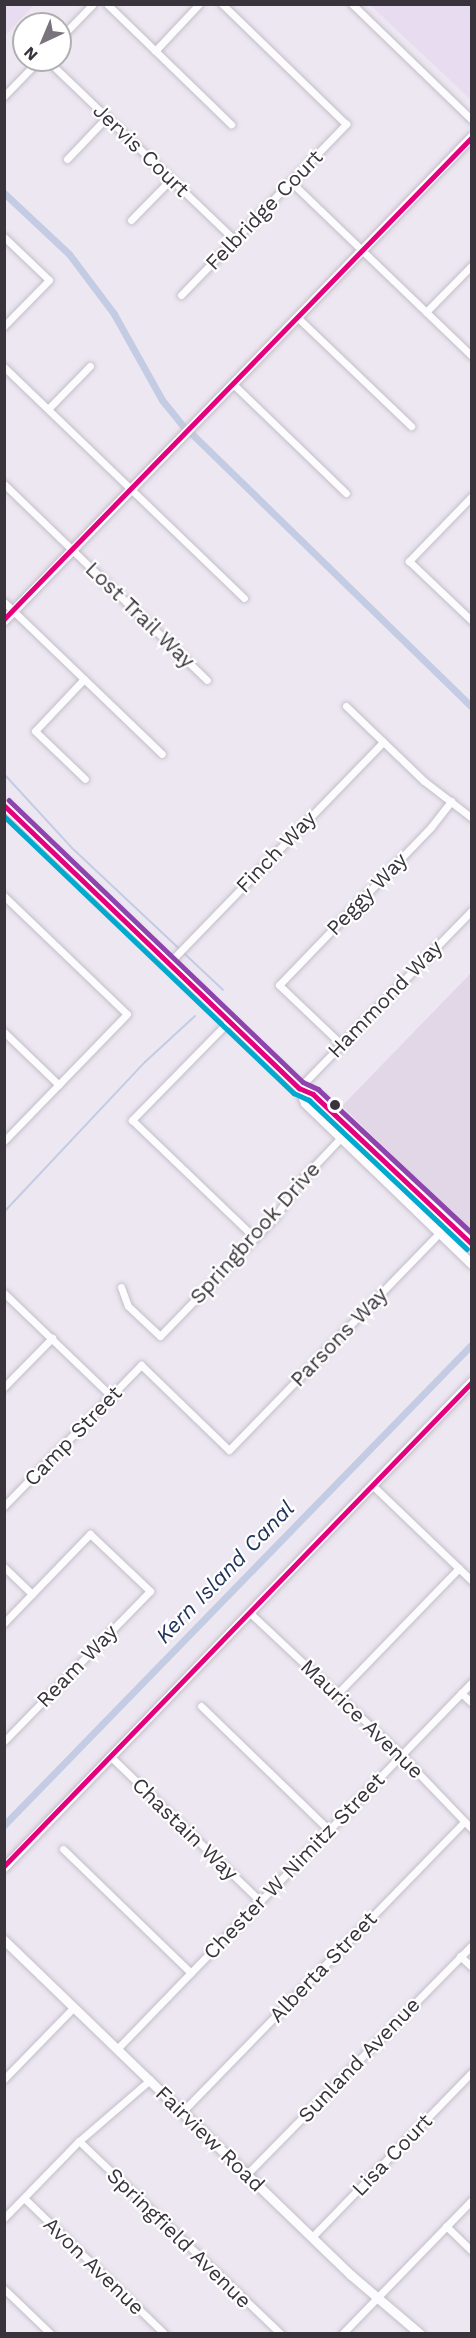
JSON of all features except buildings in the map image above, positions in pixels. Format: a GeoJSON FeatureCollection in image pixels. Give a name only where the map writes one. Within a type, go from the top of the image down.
{"type":"FeatureCollection","features":[{"type":"Feature","properties":{"kind":"street"},"geometry":{"type":"LineString","coordinates":[[72,26],[93,4]]}},
{"type":"Feature","properties":{"kind":"street"},"geometry":{"type":"LineString","coordinates":[[107,4],[231,124]]}},
{"type":"Feature","properties":{"kind":"street"},"geometry":{"type":"LineString","coordinates":[[155,51],[199,4]]}},
{"type":"Feature","properties":{"kind":"street","name":"Felbridge Court"},"geometry":{"type":"LineString","coordinates":[[181,295],[346,124],[222,4]]}},
{"type":"Feature","properties":{"kind":"street"},"geometry":{"type":"LineString","coordinates":[[352,4],[471,120]]}},
{"type":"Feature","properties":{"kind":"street"},"geometry":{"type":"LineString","coordinates":[[4,96],[27,72]]}},
{"type":"Feature","properties":{"kind":"street","name":"Jervis Court"},"geometry":{"type":"LineString","coordinates":[[60,72],[235,240]]}},
{"type":"Feature","properties":{"kind":"street"},"geometry":{"type":"LineString","coordinates":[[67,159],[107,117]]}},
{"type":"Feature","properties":{"kind":"street"},"geometry":{"type":"LineString","coordinates":[[4,620],[471,136]]}},
{"type":"Feature","properties":{"kind":"street"},"geometry":{"type":"LineString","coordinates":[[131,220],[171,179]]}},
{"type":"Feature","properties":{"kind":"street"},"geometry":{"type":"LineString","coordinates":[[291,182],[471,356]]}},
{"type":"Feature","properties":{"kind":"street"},"geometry":{"type":"LineString","coordinates":[[4,237],[49,280],[4,326]]}},
{"type":"Feature","properties":{"kind":"street"},"geometry":{"type":"LineString","coordinates":[[426,312],[471,265]]}},
{"type":"Feature","properties":{"kind":"street"},"geometry":{"type":"LineString","coordinates":[[297,317],[411,426]]}},
{"type":"Feature","properties":{"kind":"street"},"geometry":{"type":"LineString","coordinates":[[48,409],[90,366]]}},
{"type":"Feature","properties":{"kind":"street"},"geometry":{"type":"LineString","coordinates":[[4,367],[244,598]]}},
{"type":"Feature","properties":{"kind":"street"},"geometry":{"type":"LineString","coordinates":[[233,384],[346,493]]}},
{"type":"Feature","properties":{"kind":"street","name":"Lost Trail Way"},"geometry":{"type":"LineString","coordinates":[[4,484],[207,680]]}},
{"type":"Feature","properties":{"kind":"street"},"geometry":{"type":"LineString","coordinates":[[471,496],[409,561],[471,621]]}},
{"type":"Feature","properties":{"kind":"street"},"geometry":{"type":"LineString","coordinates":[[4,602],[162,754]]}},
{"type":"Feature","properties":{"kind":"street"},"geometry":{"type":"LineString","coordinates":[[84,679],[34,731],[85,779]]}},
{"type":"Feature","properties":{"kind":"street"},"geometry":{"type":"LineString","coordinates":[[346,706],[424,781],[471,818]]}},
{"type":"Feature","properties":{"kind":"street","name":"Finch Way"},"geometry":{"type":"LineString","coordinates":[[169,963],[383,742]]}},
{"type":"Feature","properties":{"kind":"street","name":"Peggy Way"},"geometry":{"type":"LineString","coordinates":[[342,1045],[279,985],[431,827],[451,801]]}},
{"type":"Feature","properties":{"kind":"street"},"geometry":{"type":"LineString","coordinates":[[4,805],[299,1088],[313,1094],[471,1244]]}},
{"type":"Feature","properties":{"kind":"street"},"geometry":{"type":"LineString","coordinates":[[4,896],[127,1014],[4,1141]]}},
{"type":"Feature","properties":{"kind":"street","name":"Hammond Way"},"geometry":{"type":"LineString","coordinates":[[299,1088],[471,910]]}},
{"type":"Feature","properties":{"kind":"street"},"geometry":{"type":"LineString","coordinates":[[229,1021],[132,1120],[255,1238]]}},
{"type":"Feature","properties":{"kind":"street"},"geometry":{"type":"LineString","coordinates":[[4,1032],[59,1085]]}},
{"type":"Feature","properties":{"kind":"street"},"geometry":{"type":"LineString","coordinates":[[299,1088],[305,1103],[471,1264]]}},
{"type":"Feature","properties":{"kind":"street","name":"Springbrook Drive"},"geometry":{"type":"LineString","coordinates":[[121,1287],[128,1306],[160,1336],[255,1238],[349,1129]]}},
{"type":"Feature","properties":{"kind":"street","name":"Parsons Way"},"geometry":{"type":"LineString","coordinates":[[141,1365],[229,1450],[449,1223]]}},
{"type":"Feature","properties":{"kind":"street"},"geometry":{"type":"LineString","coordinates":[[4,1293],[111,1396]]}},
{"type":"Feature","properties":{"kind":"street"},"geometry":{"type":"LineString","coordinates":[[4,1387],[52,1338]]}},
{"type":"Feature","properties":{"kind":"street","name":"Camp Street"},"geometry":{"type":"LineString","coordinates":[[4,1506],[141,1365]]}},
{"type":"Feature","properties":{"kind":"street"},"geometry":{"type":"LineString","coordinates":[[4,1867],[471,1381]]}},
{"type":"Feature","properties":{"kind":"street"},"geometry":{"type":"LineString","coordinates":[[372,1485],[471,1581]]}},
{"type":"Feature","properties":{"kind":"street","name":"Ream Way"},"geometry":{"type":"LineString","coordinates":[[4,1741],[150,1591],[90,1534],[32,1594]]}},
{"type":"Feature","properties":{"kind":"street"},"geometry":{"type":"LineString","coordinates":[[4,1567],[32,1594],[4,1623]]}},
{"type":"Feature","properties":{"kind":"street"},"geometry":{"type":"LineString","coordinates":[[338,1694],[459,1569]]}},
{"type":"Feature","properties":{"kind":"street","name":"Maurice Avenue"},"geometry":{"type":"LineString","coordinates":[[250,1613],[401,1755],[471,1829]]}},
{"type":"Feature","properties":{"kind":"street","name":"Chester W Nimitz Street"},"geometry":{"type":"LineString","coordinates":[[117,2049],[471,1683]]}},
{"type":"Feature","properties":{"kind":"street"},"geometry":{"type":"LineString","coordinates":[[461,1693],[471,1703]]}},
{"type":"Feature","properties":{"kind":"street"},"geometry":{"type":"LineString","coordinates":[[201,1706],[329,1830]]}},
{"type":"Feature","properties":{"kind":"street","name":"Chastain Way"},"geometry":{"type":"LineString","coordinates":[[110,1756],[260,1901]]}},
{"type":"Feature","properties":{"kind":"street","name":"Alberta Street"},"geometry":{"type":"LineString","coordinates":[[182,2112],[464,1822]]}},
{"type":"Feature","properties":{"kind":"street"},"geometry":{"type":"LineString","coordinates":[[63,1849],[191,1973]]}},
{"type":"Feature","properties":{"kind":"street","name":"Fairview Road"},"geometry":{"type":"LineString","coordinates":[[4,1940],[312,2237],[420,2334]]}},
{"type":"Feature","properties":{"kind":"street","name":"Sunland Avenue"},"geometry":{"type":"LineString","coordinates":[[247,2174],[471,1945]]}},
{"type":"Feature","properties":{"kind":"street"},"geometry":{"type":"LineString","coordinates":[[460,1956],[471,1967]]}},
{"type":"Feature","properties":{"kind":"street"},"geometry":{"type":"LineString","coordinates":[[4,2079],[74,2007]]}},
{"type":"Feature","properties":{"kind":"street","name":"Lisa Court"},"geometry":{"type":"LineString","coordinates":[[312,2237],[471,2072]]}},
{"type":"Feature","properties":{"kind":"street"},"geometry":{"type":"LineString","coordinates":[[4,2218],[79,2141],[150,2080]]}},
{"type":"Feature","properties":{"kind":"street","name":"Springfield Avenue"},"geometry":{"type":"LineString","coordinates":[[79,2141],[281,2334]]}},
{"type":"Feature","properties":{"kind":"street","name":"Avon Avenue"},"geometry":{"type":"LineString","coordinates":[[24,2198],[165,2334]]}},
{"type":"Feature","properties":{"kind":"street"},"geometry":{"type":"LineString","coordinates":[[342,2334],[471,2200]]}},
{"type":"Feature","properties":{"kind":"street"},"geometry":{"type":"LineString","coordinates":[[446,2226],[471,2251]]}},
{"type":"Feature","properties":{"kind":"street"},"geometry":{"type":"LineString","coordinates":[[4,2289],[51,2334]]}},
{"type":"Feature","properties":{"kind":"shaded area"},"geometry":{"type":"Polygon","coordinates":[[[4,5],[34,5],[27,12],[12,12],[12,29],[5,36],[4,5]]]}},
{"type":"Feature","properties":{"kind":"shaded area"},"geometry":{"type":"Polygon","coordinates":[[[370,5],[471,5],[471,100],[370,5]]]}},
{"type":"Feature","properties":{"kind":"shaded area"},"geometry":{"type":"Polygon","coordinates":[[[471,973],[471,1231],[342,1106],[471,973]]]}},
{"type":"Feature","properties":{"kind":"waterway"},"geometry":{"type":"LineString","coordinates":[[4,193],[69,254],[114,314],[162,400],[183,426]]}},
{"type":"Feature","properties":{"kind":"waterway"},"geometry":{"type":"LineString","coordinates":[[192,434],[472,707]]}},
{"type":"Feature","properties":{"kind":"waterway"},"geometry":{"type":"LineString","coordinates":[[4,774],[72,848],[223,990]]}},
{"type":"Feature","properties":{"kind":"waterway"},"geometry":{"type":"LineString","coordinates":[[4,1212],[145,1062],[195,1016]]}},
{"type":"Feature","properties":{"kind":"waterway","name":"Kern Island Canal"},"geometry":{"type":"LineString","coordinates":[[4,1825],[472,1344]]}},
{"type":"Feature","properties":{"kind":"transit line"},"geometry":{"type":"LineString","coordinates":[[4,619],[472,137]]}},
{"type":"Feature","properties":{"kind":"transit line"},"geometry":{"type":"LineString","coordinates":[[9,800],[303,1082],[318,1089],[472,1233]]}},
{"type":"Feature","properties":{"kind":"transit line"},"geometry":{"type":"LineString","coordinates":[[4,805],[299,1088],[313,1094],[472,1244]]}},
{"type":"Feature","properties":{"kind":"transit line"},"geometry":{"type":"LineString","coordinates":[[4,816],[294,1093],[309,1100],[467,1249]]}},
{"type":"Feature","properties":{"kind":"transit line"},"geometry":{"type":"LineString","coordinates":[[4,1866],[472,1382]]}}]}
